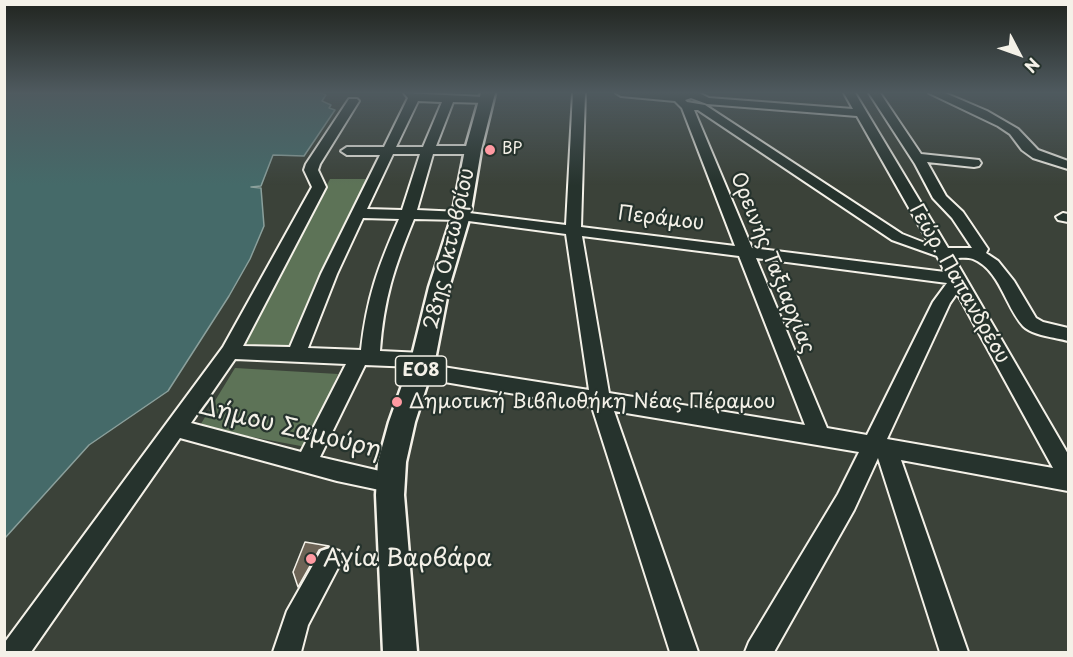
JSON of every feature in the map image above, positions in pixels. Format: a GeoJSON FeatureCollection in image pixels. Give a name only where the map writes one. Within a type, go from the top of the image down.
{"type":"FeatureCollection","features":[{"type":"Feature","properties":{"kind":"main road","name":"28ης Οκτωβρίου"},"geometry":{"type":"LineString","coordinates":[[400,652],[389,483],[402,422],[422,365],[439,287],[461,216],[480,124]]}},
{"type":"Feature","properties":{"kind":"street"},"geometry":{"type":"LineString","coordinates":[[15,652],[230,352],[319,187],[311,170],[339,124]]}},
{"type":"Feature","properties":{"kind":"street"},"geometry":{"type":"LineString","coordinates":[[296,356],[329,274],[400,124]]}},
{"type":"Feature","properties":{"kind":"street"},"geometry":{"type":"LineString","coordinates":[[307,461],[364,357],[378,294],[392,249],[408,215],[437,124]]}},
{"type":"Feature","properties":{"kind":"street"},"geometry":{"type":"LineString","coordinates":[[578,124],[573,229],[600,400],[684,652]]}},
{"type":"Feature","properties":{"kind":"street","name":"Ορεινής Ταξιαρχίας"},"geometry":{"type":"LineString","coordinates":[[700,124],[744,250],[820,436]]}},
{"type":"Feature","properties":{"kind":"street"},"geometry":{"type":"LineString","coordinates":[[728,124],[897,237],[914,245],[942,251],[975,253],[992,265],[1008,285],[1030,322],[1038,327],[1068,334]]}},
{"type":"Feature","properties":{"kind":"street","name":"Γεώρ. Παπανδρέου"},"geometry":{"type":"LineString","coordinates":[[866,124],[942,251],[1068,474]]}},
{"type":"Feature","properties":{"kind":"street"},"geometry":{"type":"LineString","coordinates":[[895,124],[940,198],[958,215],[974,238],[980,249],[975,253]]}},
{"type":"Feature","properties":{"kind":"street"},"geometry":{"type":"LineString","coordinates":[[1002,124],[1017,134],[1025,146],[1035,154],[1068,165]]}},
{"type":"Feature","properties":{"kind":"street"},"geometry":{"type":"LineString","coordinates":[[347,150],[473,150]]}},
{"type":"Feature","properties":{"kind":"street"},"geometry":{"type":"LineString","coordinates":[[917,157],[974,163]]}},
{"type":"Feature","properties":{"kind":"street","name":"Περάμου"},"geometry":{"type":"LineString","coordinates":[[357,213],[461,216],[744,250],[958,279]]}},
{"type":"Feature","properties":{"kind":"street"},"geometry":{"type":"LineString","coordinates":[[759,652],[879,447],[942,302],[958,279]]}},
{"type":"Feature","properties":{"kind":"street"},"geometry":{"type":"LineString","coordinates":[[230,352],[364,357],[422,365],[600,400],[820,436],[1068,481]]}},
{"type":"Feature","properties":{"kind":"street","name":"Δήμου Σαμούρη"},"geometry":{"type":"LineString","coordinates":[[176,428],[389,483]]}},
{"type":"Feature","properties":{"kind":"street"},"geometry":{"type":"LineString","coordinates":[[879,447],[954,652]]}},
{"type":"Feature","properties":{"kind":"street"},"geometry":{"type":"LineString","coordinates":[[287,652],[296,620],[330,560]]}},
{"type":"Feature","properties":{"kind":"green space"},"geometry":{"type":"Polygon","coordinates":[[[330,179],[366,179],[287,351],[242,350],[330,179]]]}},
{"type":"Feature","properties":{"kind":"green space"},"geometry":{"type":"Polygon","coordinates":[[[235,368],[338,374],[306,447],[199,427],[235,368]]]}},
{"type":"Feature","properties":{"kind":"water"},"geometry":{"type":"Polygon","coordinates":[[[5,124],[326,124],[304,156],[273,155],[261,186],[251,187],[261,188],[264,226],[250,259],[229,296],[168,391],[89,445],[5,538],[5,124]]]}},
{"type":"Feature","properties":{"kind":"building"},"geometry":{"type":"Polygon","coordinates":[[[305,542],[329,546],[319,550],[298,587],[293,572],[305,542]]]}},
{"type":"Feature","properties":{"kind":"place","name":"BP"},"geometry":{"type":"Point","coordinates":[490,150]}},
{"type":"Feature","properties":{"kind":"place","name":"Δημοτική Βιβλιοθήκη Νέας Πέραμου"},"geometry":{"type":"Point","coordinates":[397,402]}},
{"type":"Feature","properties":{"kind":"place","name":"Αγία Βαρβάρα"},"geometry":{"type":"Point","coordinates":[311,559]}}]}
